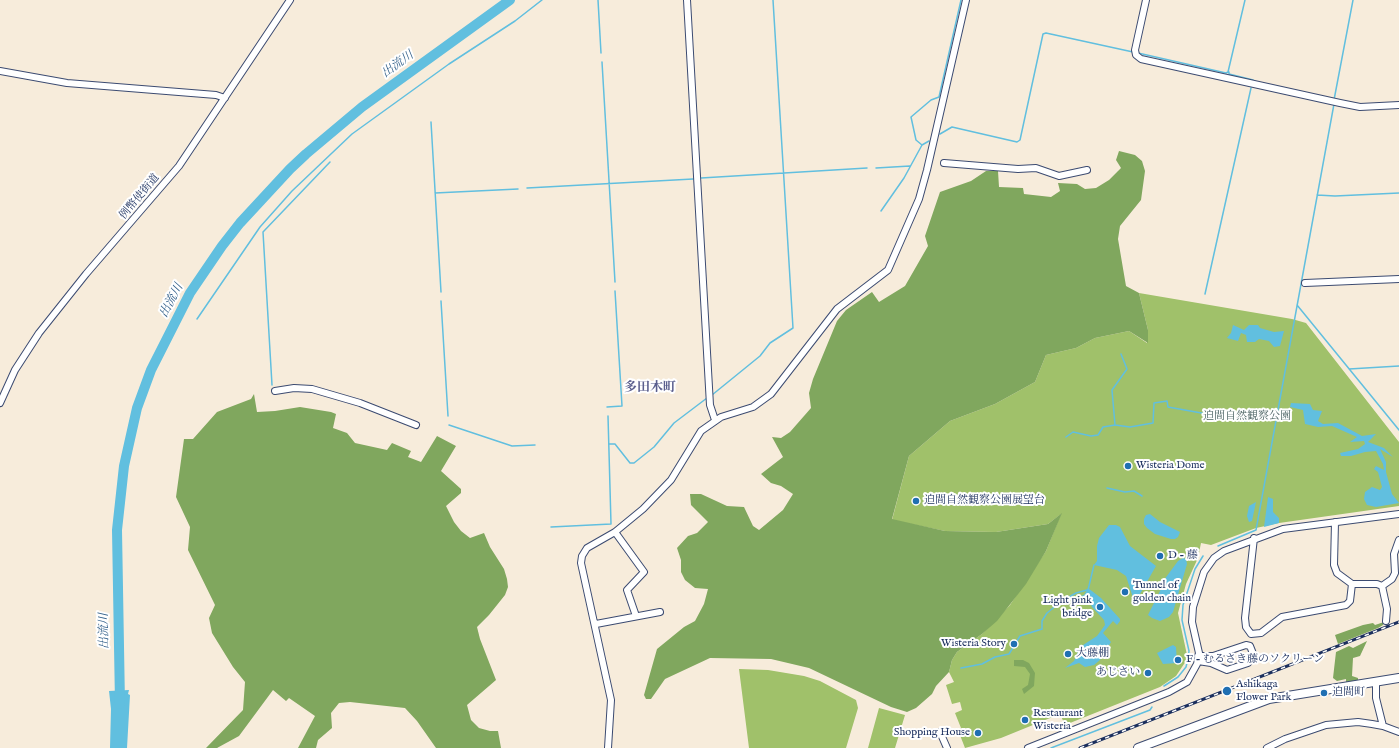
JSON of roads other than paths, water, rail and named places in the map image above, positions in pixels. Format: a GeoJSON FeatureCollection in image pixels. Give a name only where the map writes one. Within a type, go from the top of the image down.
{"type":"FeatureCollection","features":[{"type":"Feature","properties":{"kind":"main road"},"geometry":{"type":"LineString","coordinates":[[1138,748],[1268,699],[1399,678]]}},
{"type":"Feature","properties":{"kind":"street","name":"例幣使街道"},"geometry":{"type":"LineString","coordinates":[[0,403],[15,370],[39,334],[86,274],[179,166],[290,0]]}},
{"type":"Feature","properties":{"kind":"street"},"geometry":{"type":"LineString","coordinates":[[687,0],[710,405],[715,420]]}},
{"type":"Feature","properties":{"kind":"street"},"geometry":{"type":"LineString","coordinates":[[608,748],[611,700],[596,624],[581,563],[582,556],[587,548],[615,532],[643,509],[671,480],[700,431],[715,420],[763,402],[771,394],[837,309],[883,275],[890,265],[918,199],[927,170],[966,0]]}},
{"type":"Feature","properties":{"kind":"street"},"geometry":{"type":"LineString","coordinates":[[1146,0],[1135,53],[1138,58],[1338,103],[1360,106],[1399,105]]}},
{"type":"Feature","properties":{"kind":"street"},"geometry":{"type":"LineString","coordinates":[[0,71],[67,83],[216,94],[225,98]]}},
{"type":"Feature","properties":{"kind":"street"},"geometry":{"type":"LineString","coordinates":[[944,163],[1018,169],[1031,168],[1046,171],[1059,176],[1087,170]]}},
{"type":"Feature","properties":{"kind":"street"},"geometry":{"type":"LineString","coordinates":[[1305,283],[1399,279]]}},
{"type":"Feature","properties":{"kind":"street"},"geometry":{"type":"LineString","coordinates":[[274,391],[294,388],[312,389],[360,403],[416,424]]}},
{"type":"Feature","properties":{"kind":"street"},"geometry":{"type":"LineString","coordinates":[[1028,748],[1182,686],[1190,678],[1198,659],[1198,646],[1192,622],[1193,607],[1204,572],[1214,558],[1224,551],[1254,538],[1291,527],[1399,514]]}},
{"type":"Feature","properties":{"kind":"street"},"geometry":{"type":"LineString","coordinates":[[1335,522],[1334,568],[1344,580],[1352,584],[1377,584],[1382,586]]}},
{"type":"Feature","properties":{"kind":"street"},"geometry":{"type":"LineString","coordinates":[[615,532],[644,572],[627,590],[636,616]]}},
{"type":"Feature","properties":{"kind":"street"},"geometry":{"type":"LineString","coordinates":[[1254,538],[1246,618],[1246,627],[1251,634],[1261,633],[1282,617],[1346,605],[1350,601],[1352,584]]}},
{"type":"Feature","properties":{"kind":"street"},"geometry":{"type":"LineString","coordinates":[[1382,586],[1392,579],[1395,573],[1394,554],[1399,540]]}},
{"type":"Feature","properties":{"kind":"street"},"geometry":{"type":"LineString","coordinates":[[1382,586],[1386,609],[1386,621]]}},
{"type":"Feature","properties":{"kind":"street"},"geometry":{"type":"LineString","coordinates":[[596,624],[660,612]]}},
{"type":"Feature","properties":{"kind":"street"},"geometry":{"type":"LineString","coordinates":[[1246,645],[1253,650],[1254,656],[1251,662],[1227,670],[1198,659],[1213,656],[1246,645]]}},
{"type":"Feature","properties":{"kind":"street"},"geometry":{"type":"LineString","coordinates":[[1376,682],[1376,698],[1383,726]]}},
{"type":"Feature","properties":{"kind":"street"},"geometry":{"type":"LineString","coordinates":[[1267,748],[1290,737],[1326,725],[1358,722],[1383,726],[1399,732]]}},
{"type":"Feature","properties":{"kind":"street"},"geometry":{"type":"LineString","coordinates":[[940,732],[947,748]]}},
{"type":"Feature","properties":{"kind":"water"},"geometry":{"type":"Polygon","coordinates":[[[1233,325],[1244,330],[1249,325],[1258,325],[1260,328],[1274,332],[1284,331],[1280,346],[1274,347],[1269,341],[1259,339],[1255,342],[1247,342],[1246,335],[1241,333],[1238,341],[1227,338],[1231,333],[1233,325]]]}},
{"type":"Feature","properties":{"kind":"water"},"geometry":{"type":"Polygon","coordinates":[[[1291,403],[1310,404],[1313,410],[1322,411],[1318,421],[1323,424],[1338,423],[1362,436],[1376,434],[1368,442],[1384,448],[1393,457],[1380,449],[1386,462],[1386,472],[1392,494],[1399,503],[1376,507],[1367,505],[1364,499],[1365,492],[1372,487],[1380,490],[1382,487],[1378,472],[1374,469],[1376,466],[1384,470],[1383,464],[1376,451],[1351,456],[1341,456],[1340,453],[1358,449],[1365,444],[1364,441],[1350,442],[1357,437],[1332,426],[1318,427],[1305,424],[1303,410],[1290,407],[1291,403]]]}},
{"type":"Feature","properties":{"kind":"water"},"geometry":{"type":"Polygon","coordinates":[[[1268,497],[1273,499],[1273,512],[1279,518],[1279,523],[1264,527],[1268,497]]]}},
{"type":"Feature","properties":{"kind":"water"},"geometry":{"type":"Polygon","coordinates":[[[1256,502],[1252,521],[1249,522],[1247,516],[1249,506],[1256,502]]]}},
{"type":"Feature","properties":{"kind":"water"},"geometry":{"type":"Polygon","coordinates":[[[1150,514],[1160,522],[1180,532],[1178,537],[1171,539],[1155,534],[1147,528],[1144,524],[1144,519],[1146,515],[1150,514]]]}},
{"type":"Feature","properties":{"kind":"water"},"geometry":{"type":"Polygon","coordinates":[[[1109,525],[1116,525],[1120,527],[1130,546],[1156,566],[1136,601],[1134,601],[1126,576],[1117,570],[1094,565],[1097,561],[1097,546],[1099,538],[1109,525]]]}},
{"type":"Feature","properties":{"kind":"water"},"geometry":{"type":"Polygon","coordinates":[[[1183,558],[1186,559],[1187,564],[1173,612],[1169,617],[1160,621],[1152,618],[1148,615],[1162,587],[1161,584],[1178,561],[1183,558]]]}},
{"type":"Feature","properties":{"kind":"water"},"geometry":{"type":"Polygon","coordinates":[[[1088,588],[1101,598],[1120,619],[1120,621],[1117,625],[1113,621],[1103,633],[1111,642],[1100,660],[1094,665],[1085,667],[1079,663],[1065,668],[1074,661],[1080,647],[1097,636],[1105,625],[1104,620],[1092,607],[1089,600],[1071,599],[1084,595],[1088,588]]]}},
{"type":"Feature","properties":{"kind":"water"},"geometry":{"type":"Polygon","coordinates":[[[1173,645],[1176,647],[1177,663],[1163,664],[1157,653],[1173,645]]]}},
{"type":"Feature","properties":{"kind":"water"},"geometry":{"type":"Polygon","coordinates":[[[129,690],[127,748],[110,748],[111,709],[109,691],[129,690]]]}},
{"type":"Feature","properties":{"kind":"waterway","name":"出流川"},"geometry":{"type":"LineString","coordinates":[[120,704],[117,530],[124,466],[137,408],[151,370],[190,293],[222,246],[240,223],[306,154],[362,107],[510,0]]}},
{"type":"Feature","properties":{"kind":"waterway"},"geometry":{"type":"LineString","coordinates":[[197,319],[260,227],[292,191],[352,134],[449,64],[515,21],[542,0]]}},
{"type":"Feature","properties":{"kind":"waterway"},"geometry":{"type":"LineString","coordinates":[[598,0],[601,53]]}},
{"type":"Feature","properties":{"kind":"waterway"},"geometry":{"type":"LineString","coordinates":[[712,395],[760,356],[770,343],[793,328],[773,0]]}},
{"type":"Feature","properties":{"kind":"waterway"},"geometry":{"type":"LineString","coordinates":[[922,145],[916,140],[911,117],[931,100],[939,97],[961,0]]}},
{"type":"Feature","properties":{"kind":"waterway"},"geometry":{"type":"LineString","coordinates":[[1138,53],[1226,73],[1228,72],[1245,0]]}},
{"type":"Feature","properties":{"kind":"waterway"},"geometry":{"type":"LineString","coordinates":[[1334,100],[1353,0]]}},
{"type":"Feature","properties":{"kind":"waterway"},"geometry":{"type":"LineString","coordinates":[[940,134],[952,127],[1017,142],[1020,140],[1043,34],[1046,33],[1133,52]]}},
{"type":"Feature","properties":{"kind":"waterway"},"geometry":{"type":"LineString","coordinates":[[602,62],[615,282]]}},
{"type":"Feature","properties":{"kind":"waterway"},"geometry":{"type":"LineString","coordinates":[[1229,72],[1229,74],[1253,80]]}},
{"type":"Feature","properties":{"kind":"waterway"},"geometry":{"type":"LineString","coordinates":[[1205,294],[1251,88]]}},
{"type":"Feature","properties":{"kind":"waterway"},"geometry":{"type":"LineString","coordinates":[[1218,546],[1256,530],[1334,104]]}},
{"type":"Feature","properties":{"kind":"waterway"},"geometry":{"type":"LineString","coordinates":[[431,122],[441,292]]}},
{"type":"Feature","properties":{"kind":"waterway"},"geometry":{"type":"LineString","coordinates":[[881,211],[904,178],[922,145],[929,141]]}},
{"type":"Feature","properties":{"kind":"waterway"},"geometry":{"type":"LineString","coordinates":[[272,385],[263,232],[330,162]]}},
{"type":"Feature","properties":{"kind":"waterway"},"geometry":{"type":"LineString","coordinates":[[876,168],[910,166]]}},
{"type":"Feature","properties":{"kind":"waterway"},"geometry":{"type":"LineString","coordinates":[[701,178],[867,168]]}},
{"type":"Feature","properties":{"kind":"waterway"},"geometry":{"type":"LineString","coordinates":[[527,188],[693,179]]}},
{"type":"Feature","properties":{"kind":"waterway"},"geometry":{"type":"LineString","coordinates":[[435,193],[518,189]]}},
{"type":"Feature","properties":{"kind":"waterway"},"geometry":{"type":"LineString","coordinates":[[1317,195],[1335,196],[1399,193]]}},
{"type":"Feature","properties":{"kind":"waterway"},"geometry":{"type":"LineString","coordinates":[[607,407],[622,406],[615,291]]}},
{"type":"Feature","properties":{"kind":"waterway"},"geometry":{"type":"LineString","coordinates":[[441,301],[448,416]]}},
{"type":"Feature","properties":{"kind":"waterway"},"geometry":{"type":"LineString","coordinates":[[1297,305],[1399,430]]}},
{"type":"Feature","properties":{"kind":"waterway"},"geometry":{"type":"LineString","coordinates":[[1115,425],[1112,390],[1127,369],[1121,354]]}},
{"type":"Feature","properties":{"kind":"waterway"},"geometry":{"type":"LineString","coordinates":[[1349,369],[1399,366]]}},
{"type":"Feature","properties":{"kind":"waterway"},"geometry":{"type":"LineString","coordinates":[[609,444],[615,444],[630,463],[634,463],[654,447],[674,423],[707,398]]}},
{"type":"Feature","properties":{"kind":"waterway"},"geometry":{"type":"LineString","coordinates":[[1066,437],[1073,432],[1091,436],[1098,435],[1103,427],[1115,425],[1130,427],[1153,423],[1154,403],[1167,401],[1168,407],[1246,421]]}},
{"type":"Feature","properties":{"kind":"waterway"},"geometry":{"type":"LineString","coordinates":[[551,527],[611,524],[608,416]]}},
{"type":"Feature","properties":{"kind":"waterway"},"geometry":{"type":"LineString","coordinates":[[449,425],[512,446],[535,445]]}},
{"type":"Feature","properties":{"kind":"waterway"},"geometry":{"type":"LineString","coordinates":[[1107,488],[1125,492],[1134,491],[1142,496]]}},
{"type":"Feature","properties":{"kind":"waterway"},"geometry":{"type":"LineString","coordinates":[[1164,686],[1178,677],[1186,667],[1189,651],[1182,620],[1183,605],[1195,569],[1203,556]]}},
{"type":"Feature","properties":{"kind":"waterway"},"geometry":{"type":"LineString","coordinates":[[1088,590],[1094,565]]}},
{"type":"Feature","properties":{"kind":"waterway"},"geometry":{"type":"LineString","coordinates":[[961,668],[982,664],[995,657],[1009,654],[1020,636],[1042,629],[1042,621],[1047,613],[1062,601],[1076,593],[1087,590]]}},
{"type":"Feature","properties":{"kind":"waterway"},"geometry":{"type":"LineString","coordinates":[[1051,748],[1150,710],[1152,707]]}},
{"type":"Feature","properties":{"kind":"railway"},"geometry":{"type":"LineString","coordinates":[[1080,748],[1399,622]]}},
{"type":"Feature","properties":{"kind":"place","name":"Wisteria Dome"},"geometry":{"type":"Point","coordinates":[1128,466]}},
{"type":"Feature","properties":{"kind":"place","name":"迫間自然観察公園展望台"},"geometry":{"type":"Point","coordinates":[916,501]}},
{"type":"Feature","properties":{"kind":"place","name":"D - 藤"},"geometry":{"type":"Point","coordinates":[1160,556]}},
{"type":"Feature","properties":{"kind":"place","name":"Tunnel of golden chain"},"geometry":{"type":"Point","coordinates":[1125,592]}},
{"type":"Feature","properties":{"kind":"place","name":"Light pink bridge"},"geometry":{"type":"Point","coordinates":[1100,607]}},
{"type":"Feature","properties":{"kind":"place","name":"Wisteria Story"},"geometry":{"type":"Point","coordinates":[1014,644]}},
{"type":"Feature","properties":{"kind":"place","name":"大藤棚"},"geometry":{"type":"Point","coordinates":[1068,654]}},
{"type":"Feature","properties":{"kind":"place","name":"F - むるさき藤のソクリーン"},"geometry":{"type":"Point","coordinates":[1178,660]}},
{"type":"Feature","properties":{"kind":"place","name":"あじさい"},"geometry":{"type":"Point","coordinates":[1148,673]}},
{"type":"Feature","properties":{"kind":"place","name":"Ashikaga Flower Park"},"geometry":{"type":"Point","coordinates":[1227,691]}},
{"type":"Feature","properties":{"kind":"place","name":"迫間町"},"geometry":{"type":"Point","coordinates":[1324,693]}},
{"type":"Feature","properties":{"kind":"place","name":"Restaurant Wisteria"},"geometry":{"type":"Point","coordinates":[1025,720]}},
{"type":"Feature","properties":{"kind":"place","name":"Shopping House"},"geometry":{"type":"Point","coordinates":[978,733]}},
{"type":"Feature","properties":{"kind":"district","name":"多田木町"},"geometry":{"type":"Point","coordinates":[650,388]}},
{"type":"Feature","properties":{"kind":"park label","name":"迫間自然観察公園"},"geometry":{"type":"Point","coordinates":[1247,417]}}]}
